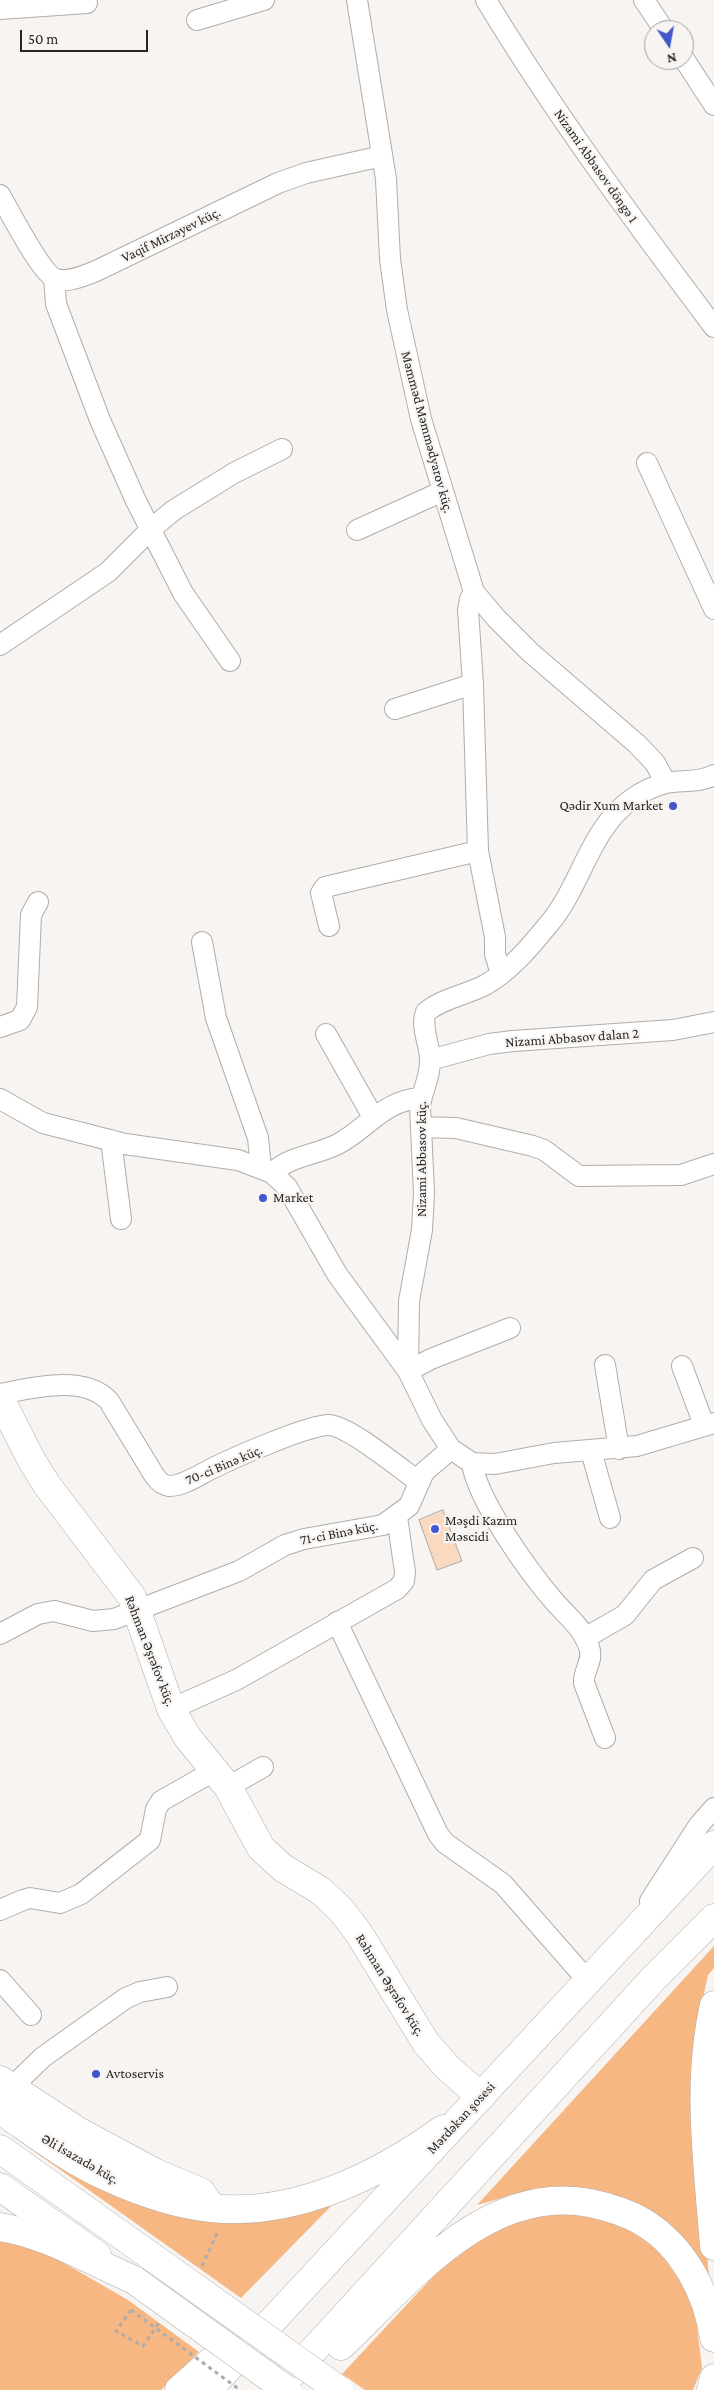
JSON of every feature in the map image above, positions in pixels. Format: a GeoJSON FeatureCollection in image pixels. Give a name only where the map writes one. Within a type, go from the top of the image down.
{"type":"FeatureCollection","features":[{"type":"Feature","properties":{"kind":"main road","name":"Rəhman Əşrəfov küç."},"geometry":{"type":"LineString","coordinates":[[0,1398],[32,1461],[47,1485],[121,1582],[138,1610],[171,1709],[188,1738],[221,1779],[261,1848],[283,1868],[321,1891],[341,1910],[358,1932],[426,2043],[475,2104]]}},
{"type":"Feature","properties":{"kind":"main road","name":"Mərdəkan şosesi"},"geometry":{"type":"LineString","coordinates":[[208,2390],[714,1845]]}},
{"type":"Feature","properties":{"kind":"main road"},"geometry":{"type":"LineString","coordinates":[[277,2390],[654,1978],[714,1918]]}},
{"type":"Feature","properties":{"kind":"main road"},"geometry":{"type":"LineString","coordinates":[[714,2005],[706,2057],[705,2098],[714,2246]]}},
{"type":"Feature","properties":{"kind":"main road","name":"Əli İsazadə küç."},"geometry":{"type":"LineString","coordinates":[[4,2092],[101,2174],[159,2198],[212,2208],[244,2209],[273,2205],[332,2190],[364,2176],[397,2159],[475,2104]]}},
{"type":"Feature","properties":{"kind":"main road"},"geometry":{"type":"LineString","coordinates":[[0,2149],[339,2390]]}},
{"type":"Feature","properties":{"kind":"main road"},"geometry":{"type":"LineString","coordinates":[[0,2187],[287,2390]]}},
{"type":"Feature","properties":{"kind":"main road"},"geometry":{"type":"LineString","coordinates":[[295,2390],[457,2238],[499,2213],[535,2202],[570,2199],[630,2214],[650,2226],[670,2244],[686,2263],[699,2285],[706,2302],[714,2338]]}},
{"type":"Feature","properties":{"kind":"main road"},"geometry":{"type":"LineString","coordinates":[[0,2227],[16,2229],[134,2280]]}},
{"type":"Feature","properties":{"kind":"main road"},"geometry":{"type":"LineString","coordinates":[[179,2390],[335,2252]]}},
{"type":"Feature","properties":{"kind":"main road"},"geometry":{"type":"LineString","coordinates":[[712,2390],[714,2378]]}},
{"type":"Feature","properties":{"kind":"street"},"geometry":{"type":"LineString","coordinates":[[197,20],[264,0]]}},
{"type":"Feature","properties":{"kind":"street","name":"Məmməd Məmmədyarov küç."},"geometry":{"type":"LineString","coordinates":[[357,0],[382,156],[387,196],[390,259],[397,310],[417,401],[474,592],[496,618],[530,652],[637,744],[656,763],[666,783]]}},
{"type":"Feature","properties":{"kind":"street","name":"Nizami Abbasov döngə 1"},"geometry":{"type":"LineString","coordinates":[[486,0],[511,42],[621,204],[714,327]]}},
{"type":"Feature","properties":{"kind":"street"},"geometry":{"type":"LineString","coordinates":[[644,0],[657,20]]}},
{"type":"Feature","properties":{"kind":"street"},"geometry":{"type":"LineString","coordinates":[[0,9],[86,3]]}},
{"type":"Feature","properties":{"kind":"street"},"geometry":{"type":"LineString","coordinates":[[691,70],[714,105]]}},
{"type":"Feature","properties":{"kind":"street","name":"Vaqif Mirzəyev küç."},"geometry":{"type":"LineString","coordinates":[[54,278],[76,278],[94,272],[278,183],[306,173],[382,156]]}},
{"type":"Feature","properties":{"kind":"street"},"geometry":{"type":"LineString","coordinates":[[0,194],[17,226],[45,270],[54,278],[56,304],[125,480],[183,593],[230,660]]}},
{"type":"Feature","properties":{"kind":"street"},"geometry":{"type":"LineString","coordinates":[[0,645],[108,572],[151,529],[200,493],[282,449]]}},
{"type":"Feature","properties":{"kind":"street"},"geometry":{"type":"LineString","coordinates":[[647,463],[714,609]]}},
{"type":"Feature","properties":{"kind":"street"},"geometry":{"type":"LineString","coordinates":[[357,530],[443,491]]}},
{"type":"Feature","properties":{"kind":"street"},"geometry":{"type":"LineString","coordinates":[[474,592],[470,599],[468,610],[473,684],[478,851],[495,937],[495,954],[501,974]]}},
{"type":"Feature","properties":{"kind":"street"},"geometry":{"type":"LineString","coordinates":[[396,709],[473,684]]}},
{"type":"Feature","properties":{"kind":"street","name":"Nizami Abbasov küç."},"geometry":{"type":"LineString","coordinates":[[450,1449],[432,1420],[408,1371],[409,1300],[422,1230],[424,1193],[421,1098],[430,1073],[430,1060],[424,1024],[426,1012],[439,1004],[487,984],[501,974],[549,924],[564,905],[600,834],[621,808],[651,787],[666,783],[698,780],[714,775]]}},
{"type":"Feature","properties":{"kind":"street"},"geometry":{"type":"LineString","coordinates":[[329,926],[321,892],[325,887],[478,851]]}},
{"type":"Feature","properties":{"kind":"street"},"geometry":{"type":"LineString","coordinates":[[0,1027],[20,1020],[28,1007],[32,915],[38,902]]}},
{"type":"Feature","properties":{"kind":"street"},"geometry":{"type":"LineString","coordinates":[[202,942],[216,1018],[258,1138],[267,1170]]}},
{"type":"Feature","properties":{"kind":"street","name":"Nizami Abbasov dalan 2"},"geometry":{"type":"LineString","coordinates":[[430,1060],[489,1044],[673,1030],[714,1022]]}},
{"type":"Feature","properties":{"kind":"street"},"geometry":{"type":"LineString","coordinates":[[326,1034],[373,1117]]}},
{"type":"Feature","properties":{"kind":"street"},"geometry":{"type":"LineString","coordinates":[[267,1170],[323,1151],[340,1143],[373,1117],[401,1100],[421,1098]]}},
{"type":"Feature","properties":{"kind":"street"},"geometry":{"type":"LineString","coordinates":[[0,1099],[43,1124],[150,1148],[225,1158],[267,1170],[287,1188],[337,1274],[408,1371],[431,1359],[510,1328]]}},
{"type":"Feature","properties":{"kind":"street"},"geometry":{"type":"LineString","coordinates":[[421,1127],[456,1128],[533,1146],[544,1150],[580,1176],[674,1176],[714,1164]]}},
{"type":"Feature","properties":{"kind":"street"},"geometry":{"type":"LineString","coordinates":[[111,1140],[121,1219]]}},
{"type":"Feature","properties":{"kind":"street"},"geometry":{"type":"LineString","coordinates":[[605,1365],[619,1449]]}},
{"type":"Feature","properties":{"kind":"street"},"geometry":{"type":"LineString","coordinates":[[450,1449],[472,1463],[495,1464],[554,1453],[619,1449],[658,1440],[709,1424],[682,1366]]}},
{"type":"Feature","properties":{"kind":"street","name":"70-ci Binə küç."},"geometry":{"type":"LineString","coordinates":[[0,1394],[60,1386],[90,1388],[102,1393],[109,1401],[154,1475],[160,1483],[167,1486],[177,1485],[306,1430],[329,1425],[349,1433],[419,1482]]}},
{"type":"Feature","properties":{"kind":"street","name":"71-ci Binə küç."},"geometry":{"type":"LineString","coordinates":[[0,1634],[38,1614],[54,1611],[92,1621],[114,1619],[239,1571],[285,1545],[304,1539],[383,1525],[397,1517],[409,1506],[416,1494],[419,1482],[433,1463],[450,1449]]}},
{"type":"Feature","properties":{"kind":"street"},"geometry":{"type":"LineString","coordinates":[[591,1451],[610,1518]]}},
{"type":"Feature","properties":{"kind":"street"},"geometry":{"type":"LineString","coordinates":[[472,1463],[476,1483],[510,1540],[553,1600],[586,1638],[591,1654],[590,1663],[584,1675],[584,1683],[606,1738]]}},
{"type":"Feature","properties":{"kind":"street"},"geometry":{"type":"LineString","coordinates":[[171,1709],[236,1680],[397,1589],[404,1581],[405,1572],[397,1517]]}},
{"type":"Feature","properties":{"kind":"street"},"geometry":{"type":"LineString","coordinates":[[586,1638],[625,1615],[654,1580],[693,1558]]}},
{"type":"Feature","properties":{"kind":"street"},"geometry":{"type":"LineString","coordinates":[[337,1622],[438,1834],[445,1843],[502,1884],[588,1982]]}},
{"type":"Feature","properties":{"kind":"street"},"geometry":{"type":"LineString","coordinates":[[0,1910],[30,1898],[60,1903],[81,1894],[150,1840],[156,1810],[161,1801],[221,1779],[263,1767]]}},
{"type":"Feature","properties":{"kind":"street"},"geometry":{"type":"LineString","coordinates":[[624,1942],[698,1825],[714,1808]]}},
{"type":"Feature","properties":{"kind":"street"},"geometry":{"type":"LineString","coordinates":[[0,1980],[31,2016]]}},
{"type":"Feature","properties":{"kind":"street"},"geometry":{"type":"LineString","coordinates":[[4,2092],[43,2057],[126,1998],[140,1992],[167,1987]]}},
{"type":"Feature","properties":{"kind":"path"},"geometry":{"type":"LineString","coordinates":[[143,2346],[116,2330],[131,2310],[240,2390]]}},
{"type":"Feature","properties":{"kind":"shaded area"},"geometry":{"type":"Polygon","coordinates":[[[714,1946],[714,1968],[708,1975],[698,2020],[697,2156],[711,2295],[649,2214],[610,2193],[570,2188],[537,2188],[477,2205],[714,1946]]]}},
{"type":"Feature","properties":{"kind":"shaded area"},"geometry":{"type":"Polygon","coordinates":[[[0,2127],[135,2202],[338,2199],[241,2298],[0,2127]]]}},
{"type":"Feature","properties":{"kind":"shaded area"},"geometry":{"type":"Polygon","coordinates":[[[565,2210],[608,2217],[658,2249],[694,2302],[702,2368],[693,2390],[365,2390],[342,2374],[454,2254],[510,2218],[565,2210]]]}},
{"type":"Feature","properties":{"kind":"shaded area"},"geometry":{"type":"Polygon","coordinates":[[[0,2238],[19,2240],[57,2259],[128,2300],[199,2352],[161,2390],[0,2390],[0,2238]]]}},
{"type":"Feature","properties":{"kind":"building"},"geometry":{"type":"Polygon","coordinates":[[[443,1510],[462,1561],[437,1570],[419,1520],[443,1510]]]}},
{"type":"Feature","properties":{"kind":"place","name":"Qədir Xum Market"},"geometry":{"type":"Point","coordinates":[673,806]}},
{"type":"Feature","properties":{"kind":"place","name":"Market"},"geometry":{"type":"Point","coordinates":[263,1198]}},
{"type":"Feature","properties":{"kind":"place","name":"Məşdi Kazım Məscidi"},"geometry":{"type":"Point","coordinates":[435,1529]}},
{"type":"Feature","properties":{"kind":"place","name":"Avtoservis"},"geometry":{"type":"Point","coordinates":[96,2074]}}]}
